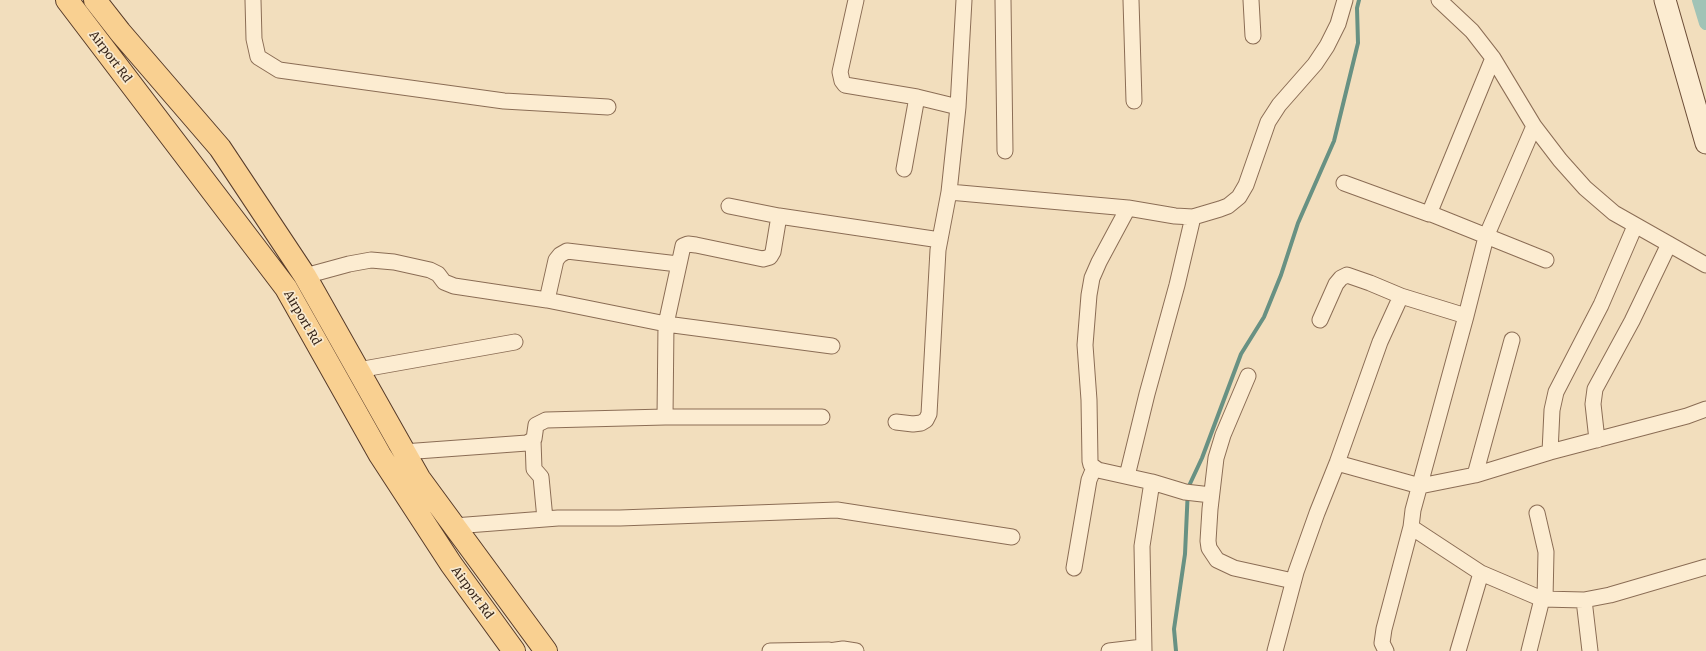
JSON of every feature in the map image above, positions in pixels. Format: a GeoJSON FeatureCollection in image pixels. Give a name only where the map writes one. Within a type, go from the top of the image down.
{"type":"FeatureCollection","features":[{"type":"Feature","properties":{"kind":"main road","name":"Airport Rd"},"geometry":{"type":"LineString","coordinates":[[67,0],[286,288],[380,455],[451,564],[514,651]]}},
{"type":"Feature","properties":{"kind":"main road"},"geometry":{"type":"LineString","coordinates":[[95,0],[120,32],[220,148],[305,276],[419,478],[546,651]]}},
{"type":"Feature","properties":{"kind":"street"},"geometry":{"type":"LineString","coordinates":[[253,0],[254,39],[258,57],[279,70],[504,101],[608,107]]}},
{"type":"Feature","properties":{"kind":"street"},"geometry":{"type":"LineString","coordinates":[[856,0],[840,72],[842,81],[845,85],[917,97],[958,107]]}},
{"type":"Feature","properties":{"kind":"street"},"geometry":{"type":"LineString","coordinates":[[896,422],[912,424],[921,423],[926,420],[929,414],[938,250],[949,192],[958,107],[964,0]]}},
{"type":"Feature","properties":{"kind":"street"},"geometry":{"type":"LineString","coordinates":[[1003,0],[1005,151]]}},
{"type":"Feature","properties":{"kind":"street"},"geometry":{"type":"LineString","coordinates":[[1131,0],[1134,101]]}},
{"type":"Feature","properties":{"kind":"street"},"geometry":{"type":"LineString","coordinates":[[1251,0],[1252,36]]}},
{"type":"Feature","properties":{"kind":"street"},"geometry":{"type":"LineString","coordinates":[[949,192],[1128,208],[1174,216],[1193,217],[1228,206],[1239,197],[1246,185],[1268,122],[1280,105],[1315,64],[1327,46],[1338,24],[1345,0]]}},
{"type":"Feature","properties":{"kind":"street"},"geometry":{"type":"LineString","coordinates":[[1439,0],[1472,31],[1493,58],[1534,126],[1572,174],[1590,193],[1614,213],[1706,265]]}},
{"type":"Feature","properties":{"kind":"street"},"geometry":{"type":"LineString","coordinates":[[1665,0],[1706,143]]}},
{"type":"Feature","properties":{"kind":"street"},"geometry":{"type":"LineString","coordinates":[[1429,213],[1493,58]]}},
{"type":"Feature","properties":{"kind":"street"},"geometry":{"type":"LineString","coordinates":[[904,169],[917,97]]}},
{"type":"Feature","properties":{"kind":"street"},"geometry":{"type":"LineString","coordinates":[[1386,651],[1382,643],[1382,636],[1411,527],[1413,510],[1486,237],[1534,126]]}},
{"type":"Feature","properties":{"kind":"street"},"geometry":{"type":"LineString","coordinates":[[1344,183],[1429,213],[1546,260]]}},
{"type":"Feature","properties":{"kind":"street"},"geometry":{"type":"LineString","coordinates":[[729,206],[779,216],[940,240]]}},
{"type":"Feature","properties":{"kind":"street"},"geometry":{"type":"LineString","coordinates":[[1128,208],[1108,243],[1092,278],[1087,310],[1085,345],[1089,400],[1090,461],[1094,468],[1152,482],[1185,492],[1209,495]]}},
{"type":"Feature","properties":{"kind":"street"},"geometry":{"type":"LineString","coordinates":[[665,417],[666,324],[681,249],[683,246],[688,244],[754,259],[767,259],[773,252],[779,216]]}},
{"type":"Feature","properties":{"kind":"street"},"geometry":{"type":"LineString","coordinates":[[1127,476],[1147,394],[1177,285],[1193,217]]}},
{"type":"Feature","properties":{"kind":"street"},"geometry":{"type":"LineString","coordinates":[[1550,452],[1552,410],[1556,392],[1601,305],[1635,226]]}},
{"type":"Feature","properties":{"kind":"street"},"geometry":{"type":"LineString","coordinates":[[1597,440],[1593,404],[1595,389],[1632,321],[1669,244]]}},
{"type":"Feature","properties":{"kind":"street"},"geometry":{"type":"LineString","coordinates":[[548,300],[556,260],[560,255],[567,251],[678,264]]}},
{"type":"Feature","properties":{"kind":"street"},"geometry":{"type":"LineString","coordinates":[[305,276],[349,264],[371,260],[394,262],[430,270],[438,274],[444,282],[454,286],[548,300],[666,324],[832,346]]}},
{"type":"Feature","properties":{"kind":"street"},"geometry":{"type":"LineString","coordinates":[[1320,320],[1336,284],[1341,278],[1347,275],[1401,296],[1466,316]]}},
{"type":"Feature","properties":{"kind":"street"},"geometry":{"type":"LineString","coordinates":[[1275,651],[1293,581],[1317,513],[1337,463],[1380,342],[1401,296]]}},
{"type":"Feature","properties":{"kind":"street"},"geometry":{"type":"LineString","coordinates":[[1475,475],[1512,340]]}},
{"type":"Feature","properties":{"kind":"street"},"geometry":{"type":"LineString","coordinates":[[358,370],[515,342]]}},
{"type":"Feature","properties":{"kind":"street"},"geometry":{"type":"LineString","coordinates":[[1248,376],[1219,445],[1216,458],[1209,495],[1209,548],[1217,560],[1234,568],[1293,581]]}},
{"type":"Feature","properties":{"kind":"street"},"geometry":{"type":"LineString","coordinates":[[1337,463],[1420,486],[1475,475],[1550,452],[1687,416],[1706,409]]}},
{"type":"Feature","properties":{"kind":"street"},"geometry":{"type":"LineString","coordinates":[[403,452],[527,443],[533,440],[536,436],[536,425],[546,420],[665,417],[822,417]]}},
{"type":"Feature","properties":{"kind":"street"},"geometry":{"type":"LineString","coordinates":[[533,440],[534,469],[541,477],[546,519]]}},
{"type":"Feature","properties":{"kind":"street"},"geometry":{"type":"LineString","coordinates":[[1074,568],[1089,480],[1094,468]]}},
{"type":"Feature","properties":{"kind":"street"},"geometry":{"type":"LineString","coordinates":[[1109,651],[1143,649],[1141,553],[1152,482]]}},
{"type":"Feature","properties":{"kind":"street"},"geometry":{"type":"LineString","coordinates":[[454,526],[546,519],[620,518],[837,510],[1012,537]]}},
{"type":"Feature","properties":{"kind":"street"},"geometry":{"type":"LineString","coordinates":[[1529,651],[1544,599],[1546,552],[1537,513]]}},
{"type":"Feature","properties":{"kind":"street"},"geometry":{"type":"LineString","coordinates":[[1411,527],[1481,573],[1544,599],[1584,600],[1610,596],[1706,567]]}},
{"type":"Feature","properties":{"kind":"street"},"geometry":{"type":"LineString","coordinates":[[1458,651],[1481,573]]}},
{"type":"Feature","properties":{"kind":"street"},"geometry":{"type":"LineString","coordinates":[[1584,600],[1590,651]]}},
{"type":"Feature","properties":{"kind":"street"},"geometry":{"type":"LineString","coordinates":[[770,651],[856,651]]}},
{"type":"Feature","properties":{"kind":"waterway"},"geometry":{"type":"LineString","coordinates":[[1176,651],[1174,629],[1185,554],[1188,488],[1202,458],[1241,354],[1264,317],[1281,275],[1298,223],[1334,141],[1358,43],[1357,8],[1359,0]]}},
{"type":"Feature","properties":{"kind":"waterway"},"geometry":{"type":"LineString","coordinates":[[1699,0],[1706,23]]}}]}
